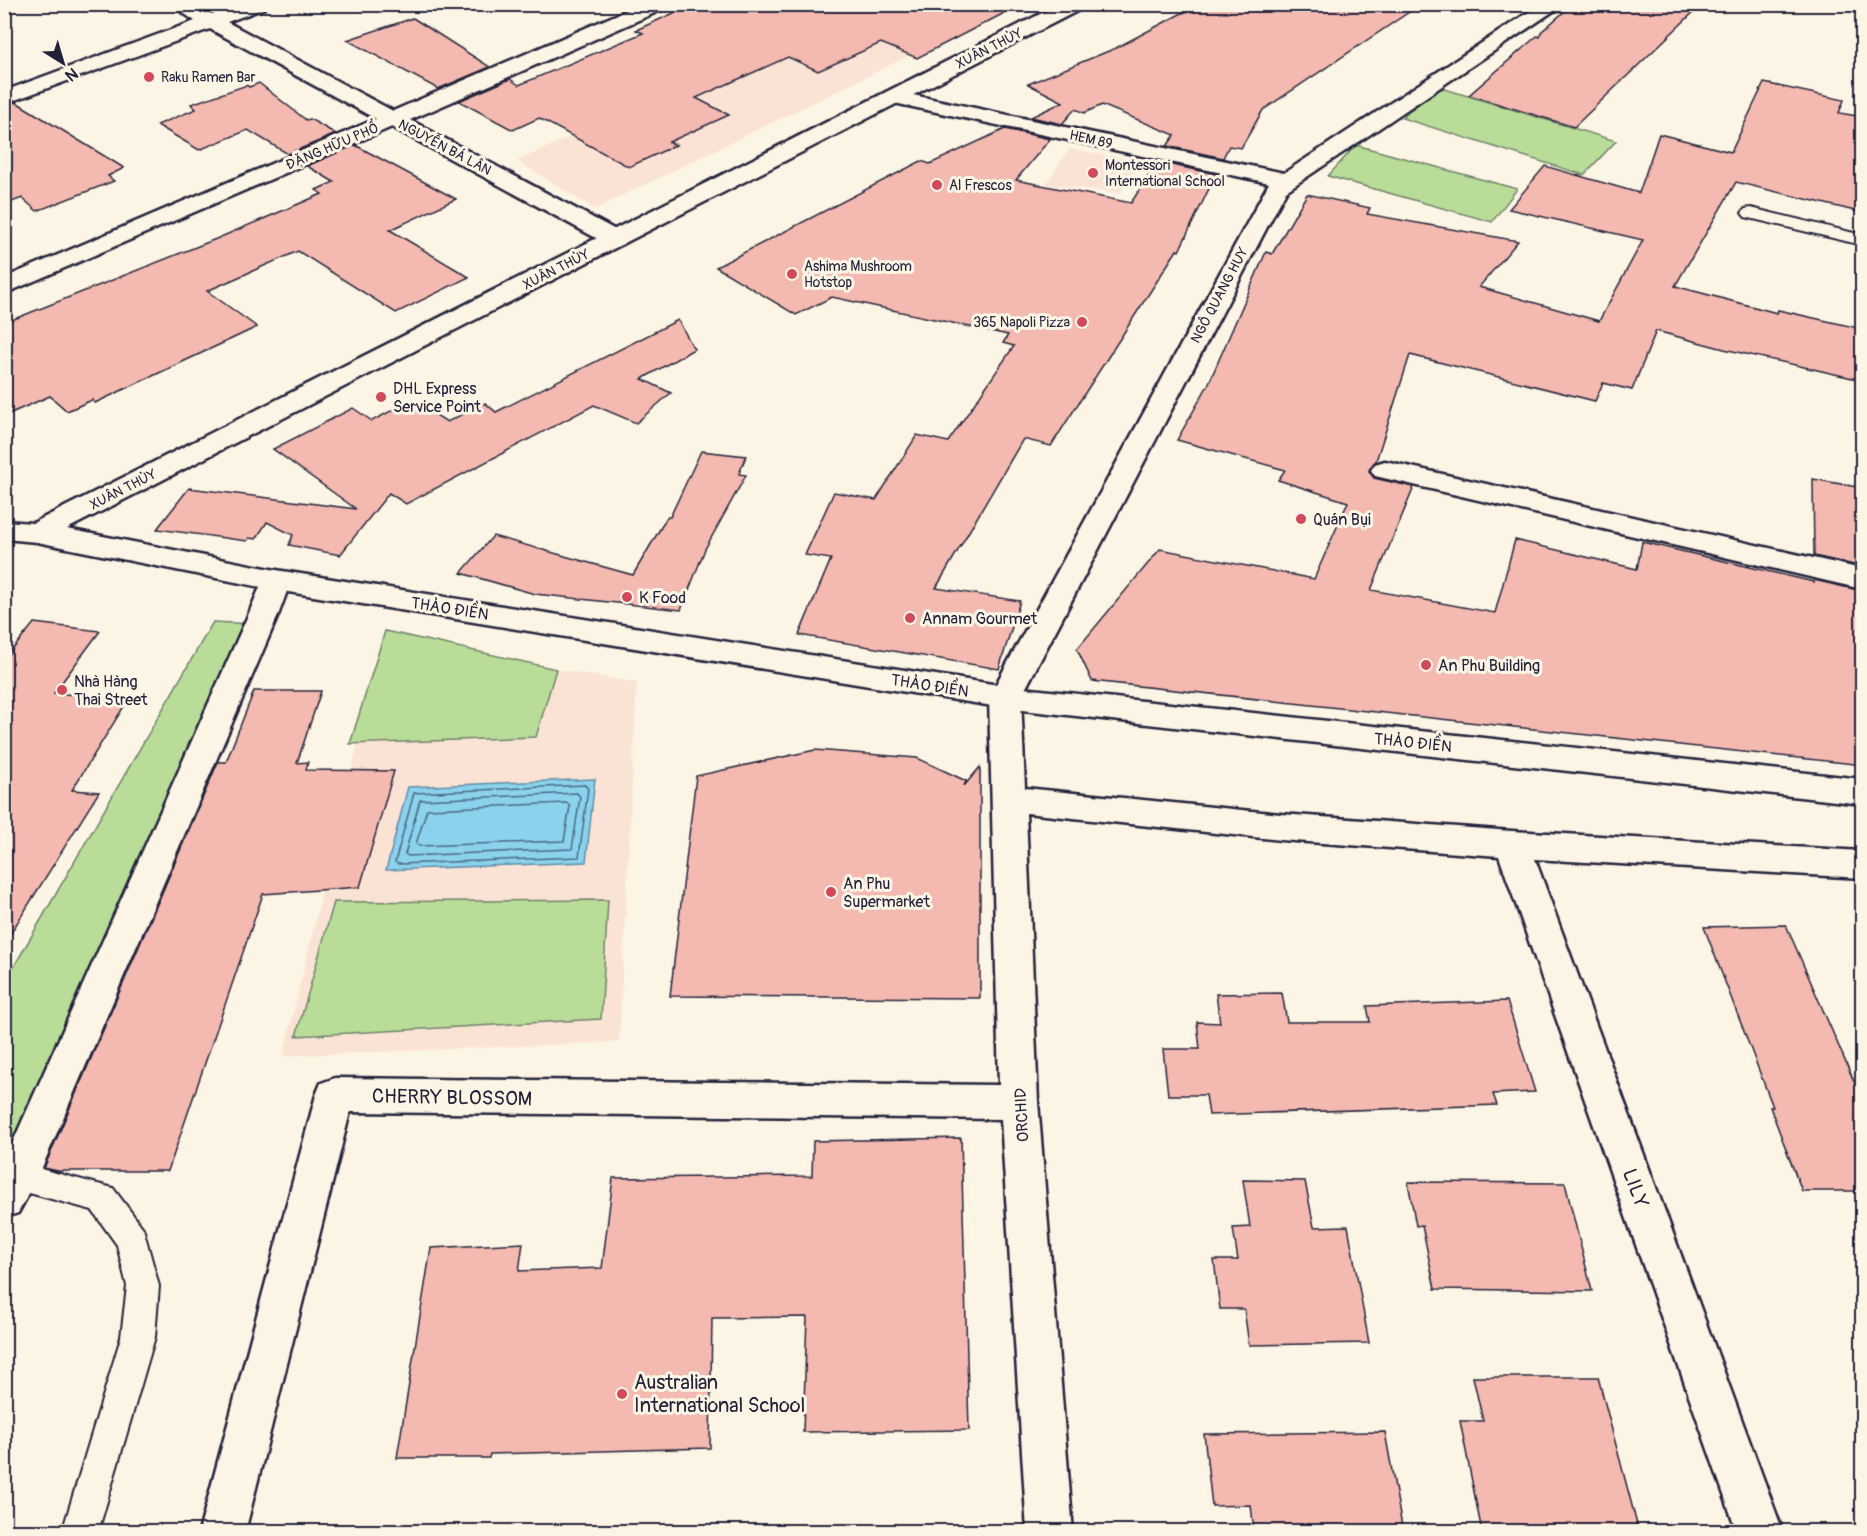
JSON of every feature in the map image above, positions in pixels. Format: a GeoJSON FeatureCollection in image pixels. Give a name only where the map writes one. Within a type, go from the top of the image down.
{"type":"FeatureCollection","features":[{"type":"Feature","properties":{"kind":"street","name":"NGUYỄN BÁ LÂN"},"geometry":{"type":"LineString","coordinates":[[179,4],[615,239]]}},
{"type":"Feature","properties":{"kind":"street"},"geometry":{"type":"LineString","coordinates":[[4,98],[258,4]]}},
{"type":"Feature","properties":{"kind":"street","name":"ĐẶNG HỮU PHỔ"},"geometry":{"type":"LineString","coordinates":[[4,287],[659,4]]}},
{"type":"Feature","properties":{"kind":"street","name":"XUÂN THỦY"},"geometry":{"type":"LineString","coordinates":[[37,533],[1076,4]]}},
{"type":"Feature","properties":{"kind":"street","name":"NGÔ QUANG HUY"},"geometry":{"type":"LineString","coordinates":[[1005,697],[1277,187],[1555,4]]}},
{"type":"Feature","properties":{"kind":"street","name":"HEM 89"},"geometry":{"type":"LineString","coordinates":[[894,97],[1287,180]]}},
{"type":"Feature","properties":{"kind":"street"},"geometry":{"type":"LineString","coordinates":[[1385,470],[1863,579]]}},
{"type":"Feature","properties":{"kind":"street","name":"THẢO ĐIỀN"},"geometry":{"type":"LineString","coordinates":[[4,530],[37,533],[276,580],[1005,697],[1863,792]]}},
{"type":"Feature","properties":{"kind":"street"},"geometry":{"type":"LineString","coordinates":[[11,1189],[260,624],[276,580]]}},
{"type":"Feature","properties":{"kind":"street","name":"ORCHID"},"geometry":{"type":"LineString","coordinates":[[1005,697],[1019,1102],[1050,1532]]}},
{"type":"Feature","properties":{"kind":"street"},"geometry":{"type":"LineString","coordinates":[[1009,799],[1281,827],[1512,844],[1863,864]]}},
{"type":"Feature","properties":{"kind":"street","name":"LILY"},"geometry":{"type":"LineString","coordinates":[[1512,844],[1760,1532]]}},
{"type":"Feature","properties":{"kind":"street","name":"CHERRY BLOSSOM"},"geometry":{"type":"LineString","coordinates":[[222,1532],[335,1095],[1019,1102]]}},
{"type":"Feature","properties":{"kind":"lane"},"geometry":{"type":"LineString","coordinates":[[1751,213],[1863,240]]}},
{"type":"Feature","properties":{"kind":"lane"},"geometry":{"type":"LineString","coordinates":[[11,1189],[102,1198],[132,1239],[143,1286],[138,1337],[80,1532]]}},
{"type":"Feature","properties":{"kind":"shaded area"},"geometry":{"type":"Polygon","coordinates":[[[860,5],[1013,5],[595,209],[517,161],[860,5]]]}},
{"type":"Feature","properties":{"kind":"shaded area","name":"Montessori International School"},"geometry":{"type":"Polygon","coordinates":[[[1069,149],[1140,161],[1120,193],[1046,184],[1069,149]]]}},
{"type":"Feature","properties":{"kind":"shaded area"},"geometry":{"type":"Polygon","coordinates":[[[385,631],[556,669],[637,683],[619,1042],[283,1056],[385,631]]]}},
{"type":"Feature","properties":{"kind":"green space"},"geometry":{"type":"Polygon","coordinates":[[[1438,87],[1616,141],[1584,175],[1402,118],[1438,87]]]}},
{"type":"Feature","properties":{"kind":"green space"},"geometry":{"type":"Polygon","coordinates":[[[1356,145],[1517,189],[1492,222],[1328,176],[1356,145]]]}},
{"type":"Feature","properties":{"kind":"green space"},"geometry":{"type":"Polygon","coordinates":[[[213,622],[252,624],[5,1190],[5,982],[213,622]]]}},
{"type":"Feature","properties":{"kind":"green space"},"geometry":{"type":"Polygon","coordinates":[[[385,631],[556,669],[536,737],[350,744],[385,631]]]}},
{"type":"Feature","properties":{"kind":"green space"},"geometry":{"type":"Polygon","coordinates":[[[608,900],[601,1019],[296,1036],[334,902],[608,900]]]}},
{"type":"Feature","properties":{"kind":"water"},"geometry":{"type":"Polygon","coordinates":[[[595,779],[586,862],[386,870],[408,787],[595,779]]]}},
{"type":"Feature","properties":{"kind":"building"},"geometry":{"type":"Polygon","coordinates":[[[694,4],[1022,4],[917,58],[881,43],[818,71],[788,57],[696,98],[729,115],[669,142],[676,145],[629,167],[539,118],[513,130],[459,101],[510,79],[519,85],[643,33],[636,30],[694,4]]]}},
{"type":"Feature","properties":{"kind":"building"},"geometry":{"type":"Polygon","coordinates":[[[1199,4],[1421,4],[1263,110],[1241,148],[1229,146],[1223,158],[1167,146],[1175,135],[1102,105],[1084,113],[1075,109],[1062,124],[1031,117],[1063,102],[1028,84],[1116,48],[1199,4]]]}},
{"type":"Feature","properties":{"kind":"building"},"geometry":{"type":"Polygon","coordinates":[[[1573,4],[1702,4],[1574,127],[1469,95],[1537,36],[1540,37],[1541,32],[1573,4]]]}},
{"type":"Feature","properties":{"kind":"building"},"geometry":{"type":"Polygon","coordinates":[[[413,18],[490,67],[438,89],[347,40],[413,18]]]}},
{"type":"Feature","properties":{"kind":"building"},"geometry":{"type":"Polygon","coordinates":[[[259,83],[306,120],[310,119],[336,134],[288,154],[248,130],[199,150],[157,125],[196,109],[191,104],[259,83]]]}},
{"type":"Feature","properties":{"kind":"building"},"geometry":{"type":"Polygon","coordinates":[[[1764,83],[1844,100],[1839,113],[1863,117],[1863,213],[1736,182],[1675,286],[1777,313],[1778,310],[1863,329],[1857,379],[1656,331],[1632,390],[1603,383],[1595,401],[1410,355],[1376,461],[1369,471],[1374,478],[1414,487],[1371,590],[1495,613],[1515,540],[1637,569],[1642,542],[1814,582],[1814,580],[1863,591],[1863,765],[1092,681],[1077,649],[1160,549],[1314,579],[1348,502],[1278,480],[1285,470],[1177,440],[1208,385],[1266,252],[1272,254],[1307,194],[1370,208],[1367,214],[1518,241],[1479,287],[1599,321],[1643,240],[1509,209],[1545,166],[1639,193],[1659,134],[1731,152],[1764,83]]]}},
{"type":"Feature","properties":{"kind":"building"},"geometry":{"type":"Polygon","coordinates":[[[16,102],[124,168],[108,176],[114,181],[37,211],[22,198],[4,205],[4,106],[16,102]]]}},
{"type":"Feature","properties":{"kind":"building"},"geometry":{"type":"Polygon","coordinates":[[[1005,129],[1050,139],[1016,180],[1131,203],[1157,162],[1216,174],[1179,251],[1177,250],[1051,446],[1023,439],[936,588],[1020,601],[999,669],[799,635],[831,559],[805,555],[834,492],[876,500],[917,435],[948,442],[1014,346],[1003,343],[1008,335],[832,297],[796,315],[716,267],[921,161],[930,164],[1005,129]]]}},
{"type":"Feature","properties":{"kind":"building"},"geometry":{"type":"Polygon","coordinates":[[[355,145],[456,199],[390,230],[469,277],[396,313],[298,251],[207,291],[257,327],[95,403],[92,400],[67,411],[50,396],[4,416],[4,323],[216,239],[322,194],[316,190],[334,182],[307,166],[355,145]]]}},
{"type":"Feature","properties":{"kind":"building"},"geometry":{"type":"Polygon","coordinates":[[[678,320],[694,349],[642,379],[671,393],[636,423],[594,405],[406,504],[389,493],[340,555],[289,545],[293,535],[267,522],[256,539],[249,538],[247,541],[157,529],[189,488],[356,509],[273,449],[353,408],[372,421],[412,400],[447,422],[485,403],[496,412],[678,320]]]}},
{"type":"Feature","properties":{"kind":"building"},"geometry":{"type":"Polygon","coordinates":[[[701,451],[746,456],[739,474],[746,475],[705,549],[681,610],[535,594],[461,573],[493,536],[633,575],[667,517],[670,517],[701,451]]]}},
{"type":"Feature","properties":{"kind":"building"},"geometry":{"type":"Polygon","coordinates":[[[1813,479],[1863,488],[1863,567],[1814,556],[1813,479]]]}},
{"type":"Feature","properties":{"kind":"building"},"geometry":{"type":"Polygon","coordinates":[[[34,623],[100,631],[54,693],[128,700],[72,790],[99,792],[4,944],[4,660],[34,623]]]}},
{"type":"Feature","properties":{"kind":"building"},"geometry":{"type":"Polygon","coordinates":[[[254,691],[321,691],[297,763],[308,762],[306,770],[394,771],[360,887],[263,894],[168,1171],[58,1171],[44,1168],[218,762],[226,762],[254,691]]]}},
{"type":"Feature","properties":{"kind":"building","name":"An Phu Supermarket"},"geometry":{"type":"Polygon","coordinates":[[[815,750],[917,758],[966,781],[964,786],[980,767],[980,998],[670,996],[696,776],[815,750]]]}},
{"type":"Feature","properties":{"kind":"building"},"geometry":{"type":"Polygon","coordinates":[[[1786,925],[1863,1102],[1863,1191],[1802,1191],[1770,1107],[1773,1107],[1704,927],[1786,925]]]}},
{"type":"Feature","properties":{"kind":"building"},"geometry":{"type":"Polygon","coordinates":[[[1282,993],[1287,1022],[1370,1022],[1367,1006],[1507,1001],[1535,1092],[1493,1094],[1497,1105],[1209,1115],[1206,1095],[1168,1095],[1163,1049],[1200,1049],[1197,1022],[1220,1023],[1216,994],[1282,993]]]}},
{"type":"Feature","properties":{"kind":"building"},"geometry":{"type":"Polygon","coordinates":[[[961,1138],[969,1430],[803,1432],[807,1317],[712,1318],[710,1448],[490,1454],[489,1458],[397,1458],[431,1248],[523,1243],[519,1271],[602,1268],[613,1178],[812,1176],[813,1141],[961,1138]]]}},
{"type":"Feature","properties":{"kind":"building"},"geometry":{"type":"Polygon","coordinates":[[[1243,1180],[1305,1181],[1314,1227],[1348,1226],[1369,1343],[1249,1345],[1244,1309],[1220,1309],[1214,1260],[1238,1260],[1233,1228],[1250,1227],[1243,1180]]]}},
{"type":"Feature","properties":{"kind":"building"},"geometry":{"type":"Polygon","coordinates":[[[1408,1182],[1565,1183],[1592,1291],[1435,1289],[1422,1225],[1416,1226],[1408,1182]]]}},
{"type":"Feature","properties":{"kind":"building"},"geometry":{"type":"Polygon","coordinates":[[[1473,1377],[1598,1377],[1639,1532],[1482,1532],[1460,1421],[1483,1421],[1473,1377]]]}},
{"type":"Feature","properties":{"kind":"building"},"geometry":{"type":"Polygon","coordinates":[[[1385,1432],[1403,1532],[1254,1532],[1251,1505],[1212,1506],[1204,1434],[1385,1432]]]}},
{"type":"Feature","properties":{"kind":"place","name":"Raku Ramen Bar"},"geometry":{"type":"Point","coordinates":[149,77]}},
{"type":"Feature","properties":{"kind":"place","name":"Montessori International School"},"geometry":{"type":"Point","coordinates":[1093,173]}},
{"type":"Feature","properties":{"kind":"place","name":"Al Frescos"},"geometry":{"type":"Point","coordinates":[937,185]}},
{"type":"Feature","properties":{"kind":"place","name":"Ashima Mushroom Hotstop"},"geometry":{"type":"Point","coordinates":[792,274]}},
{"type":"Feature","properties":{"kind":"place","name":"365 Napoli Pizza"},"geometry":{"type":"Point","coordinates":[1082,322]}},
{"type":"Feature","properties":{"kind":"place","name":"DHL Express Service Point"},"geometry":{"type":"Point","coordinates":[381,397]}},
{"type":"Feature","properties":{"kind":"place","name":"Quán Bụi"},"geometry":{"type":"Point","coordinates":[1301,519]}},
{"type":"Feature","properties":{"kind":"place","name":"K Food"},"geometry":{"type":"Point","coordinates":[627,597]}},
{"type":"Feature","properties":{"kind":"place","name":"Annam Gourmet"},"geometry":{"type":"Point","coordinates":[910,618]}},
{"type":"Feature","properties":{"kind":"place","name":"An Phu Building"},"geometry":{"type":"Point","coordinates":[1426,665]}},
{"type":"Feature","properties":{"kind":"place","name":"Nhà Hàng Thai Street"},"geometry":{"type":"Point","coordinates":[62,690]}},
{"type":"Feature","properties":{"kind":"place","name":"An Phu Supermarket"},"geometry":{"type":"Point","coordinates":[831,892]}},
{"type":"Feature","properties":{"kind":"place","name":"Australian International School"},"geometry":{"type":"Point","coordinates":[622,1394]}}]}
